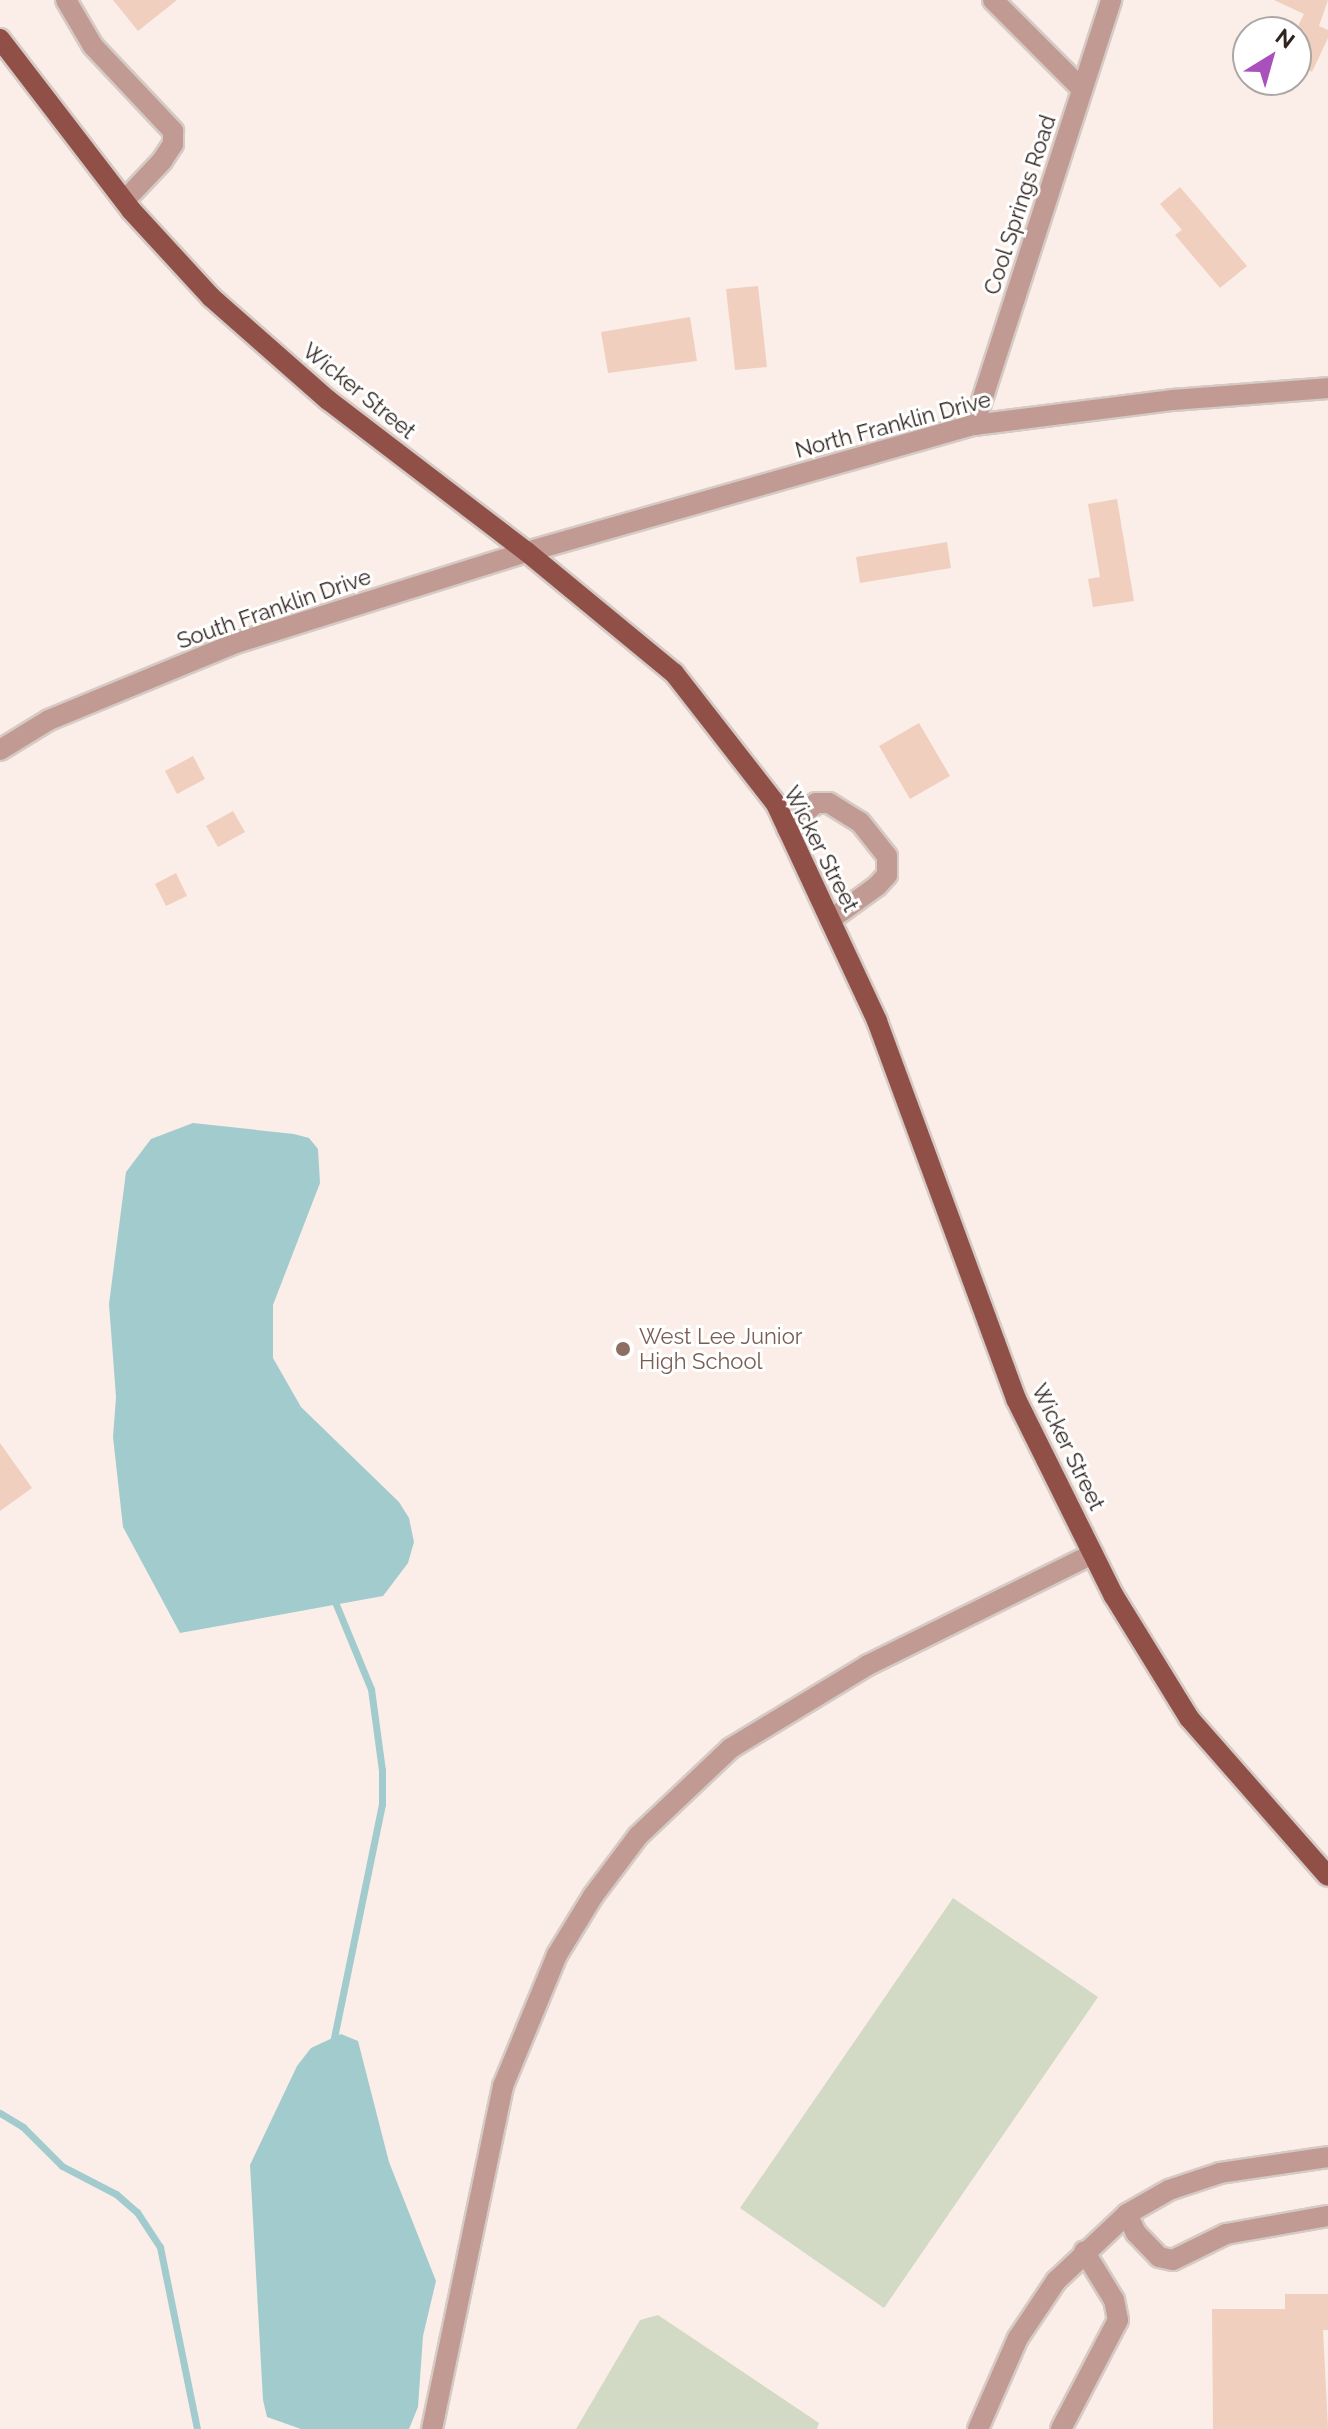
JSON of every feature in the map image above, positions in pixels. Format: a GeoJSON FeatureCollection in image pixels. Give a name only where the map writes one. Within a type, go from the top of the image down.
{"type":"FeatureCollection","features":[{"type":"Feature","properties":{"kind":"main road","name":"Wicker Street"},"geometry":{"type":"LineString","coordinates":[[0,39],[124,201],[211,297],[328,400],[527,552],[674,673],[776,804],[877,1021],[1016,1399],[1093,1554],[1189,1718],[1328,1876]]}},
{"type":"Feature","properties":{"kind":"street"},"geometry":{"type":"LineString","coordinates":[[66,0],[93,46],[173,131],[173,144],[162,161],[124,201]]}},
{"type":"Feature","properties":{"kind":"street"},"geometry":{"type":"LineString","coordinates":[[993,0],[1082,89]]}},
{"type":"Feature","properties":{"kind":"street","name":"Cool Springs Road"},"geometry":{"type":"LineString","coordinates":[[974,425],[1111,0]]}},
{"type":"Feature","properties":{"kind":"street","name":"North Franklin Drive"},"geometry":{"type":"LineString","coordinates":[[527,552],[974,425],[1173,400],[1328,388]]}},
{"type":"Feature","properties":{"kind":"street","name":"South Franklin Drive"},"geometry":{"type":"LineString","coordinates":[[0,750],[49,720],[236,643],[527,552]]}},
{"type":"Feature","properties":{"kind":"street"},"geometry":{"type":"LineString","coordinates":[[787,829],[816,803],[829,803],[860,822],[887,856],[887,875],[877,886],[830,920]]}},
{"type":"Feature","properties":{"kind":"street"},"geometry":{"type":"LineString","coordinates":[[432,2429],[503,2086],[557,1955],[593,1896],[638,1836],[731,1748],[868,1665],[1093,1554]]}},
{"type":"Feature","properties":{"kind":"street"},"geometry":{"type":"LineString","coordinates":[[978,2429],[1018,2338],[1056,2281],[1084,2251],[1127,2214],[1169,2190],[1220,2173],[1328,2157]]}},
{"type":"Feature","properties":{"kind":"street"},"geometry":{"type":"LineString","coordinates":[[1127,2214],[1136,2233],[1159,2257],[1173,2260],[1226,2234],[1328,2216]]}},
{"type":"Feature","properties":{"kind":"street"},"geometry":{"type":"LineString","coordinates":[[1061,2429],[1118,2320],[1114,2300],[1084,2251]]}},
{"type":"Feature","properties":{"kind":"green space"},"geometry":{"type":"Polygon","coordinates":[[[953,1898],[1098,1997],[884,2308],[740,2208],[953,1898]]]}},
{"type":"Feature","properties":{"kind":"green space"},"geometry":{"type":"Polygon","coordinates":[[[658,2315],[819,2423],[817,2429],[576,2429],[640,2320],[658,2315]]]}},
{"type":"Feature","properties":{"kind":"water"},"geometry":{"type":"Polygon","coordinates":[[[193,1123],[294,1134],[309,1138],[318,1149],[320,1183],[273,1305],[273,1358],[301,1407],[399,1502],[409,1518],[414,1542],[408,1563],[383,1596],[180,1633],[123,1527],[113,1437],[116,1397],[109,1304],[126,1172],[151,1139],[193,1123]]]}},
{"type":"Feature","properties":{"kind":"water"},"geometry":{"type":"Polygon","coordinates":[[[341,2034],[358,2041],[389,2162],[436,2281],[423,2336],[418,2407],[409,2429],[301,2429],[267,2417],[263,2400],[250,2165],[297,2066],[311,2048],[341,2034]]]}},
{"type":"Feature","properties":{"kind":"building"},"geometry":{"type":"Polygon","coordinates":[[[113,0],[177,0],[138,31],[113,0]]]}},
{"type":"Feature","properties":{"kind":"building"},"geometry":{"type":"Polygon","coordinates":[[[1274,0],[1328,0],[1319,26],[1328,30],[1328,38],[1312,72],[1312,16],[1274,0]]]}},
{"type":"Feature","properties":{"kind":"building"},"geometry":{"type":"Polygon","coordinates":[[[1180,187],[1247,266],[1220,288],[1175,235],[1182,230],[1160,204],[1180,187]]]}},
{"type":"Feature","properties":{"kind":"building"},"geometry":{"type":"Polygon","coordinates":[[[758,286],[767,367],[735,370],[726,289],[758,286]]]}},
{"type":"Feature","properties":{"kind":"building"},"geometry":{"type":"Polygon","coordinates":[[[690,317],[697,361],[608,373],[601,332],[690,317]]]}},
{"type":"Feature","properties":{"kind":"building"},"geometry":{"type":"Polygon","coordinates":[[[1117,499],[1134,601],[1093,607],[1088,579],[1100,577],[1088,504],[1117,499]]]}},
{"type":"Feature","properties":{"kind":"building"},"geometry":{"type":"Polygon","coordinates":[[[947,542],[951,568],[860,583],[856,557],[947,542]]]}},
{"type":"Feature","properties":{"kind":"building"},"geometry":{"type":"Polygon","coordinates":[[[919,723],[950,776],[910,799],[879,746],[919,723]]]}},
{"type":"Feature","properties":{"kind":"building"},"geometry":{"type":"Polygon","coordinates":[[[193,756],[205,779],[177,794],[165,771],[193,756]]]}},
{"type":"Feature","properties":{"kind":"building"},"geometry":{"type":"Polygon","coordinates":[[[233,811],[245,832],[218,847],[206,826],[233,811]]]}},
{"type":"Feature","properties":{"kind":"building"},"geometry":{"type":"Polygon","coordinates":[[[176,873],[187,896],[166,906],[155,884],[176,873]]]}},
{"type":"Feature","properties":{"kind":"building"},"geometry":{"type":"Polygon","coordinates":[[[0,1443],[32,1488],[0,1511],[0,1443]]]}},
{"type":"Feature","properties":{"kind":"building"},"geometry":{"type":"Polygon","coordinates":[[[1285,2294],[1328,2294],[1328,2330],[1323,2330],[1328,2429],[1213,2429],[1212,2309],[1285,2309],[1285,2294]]]}},
{"type":"Feature","properties":{"kind":"waterway"},"geometry":{"type":"LineString","coordinates":[[333,1597],[371,1689],[382,1770],[382,1804],[333,2042]]}},
{"type":"Feature","properties":{"kind":"waterway"},"geometry":{"type":"LineString","coordinates":[[0,2113],[23,2127],[62,2166],[116,2194],[137,2212],[160,2247],[197,2429]]}},
{"type":"Feature","properties":{"kind":"place","name":"West Lee Junior High School"},"geometry":{"type":"Point","coordinates":[623,1349]}}]}
